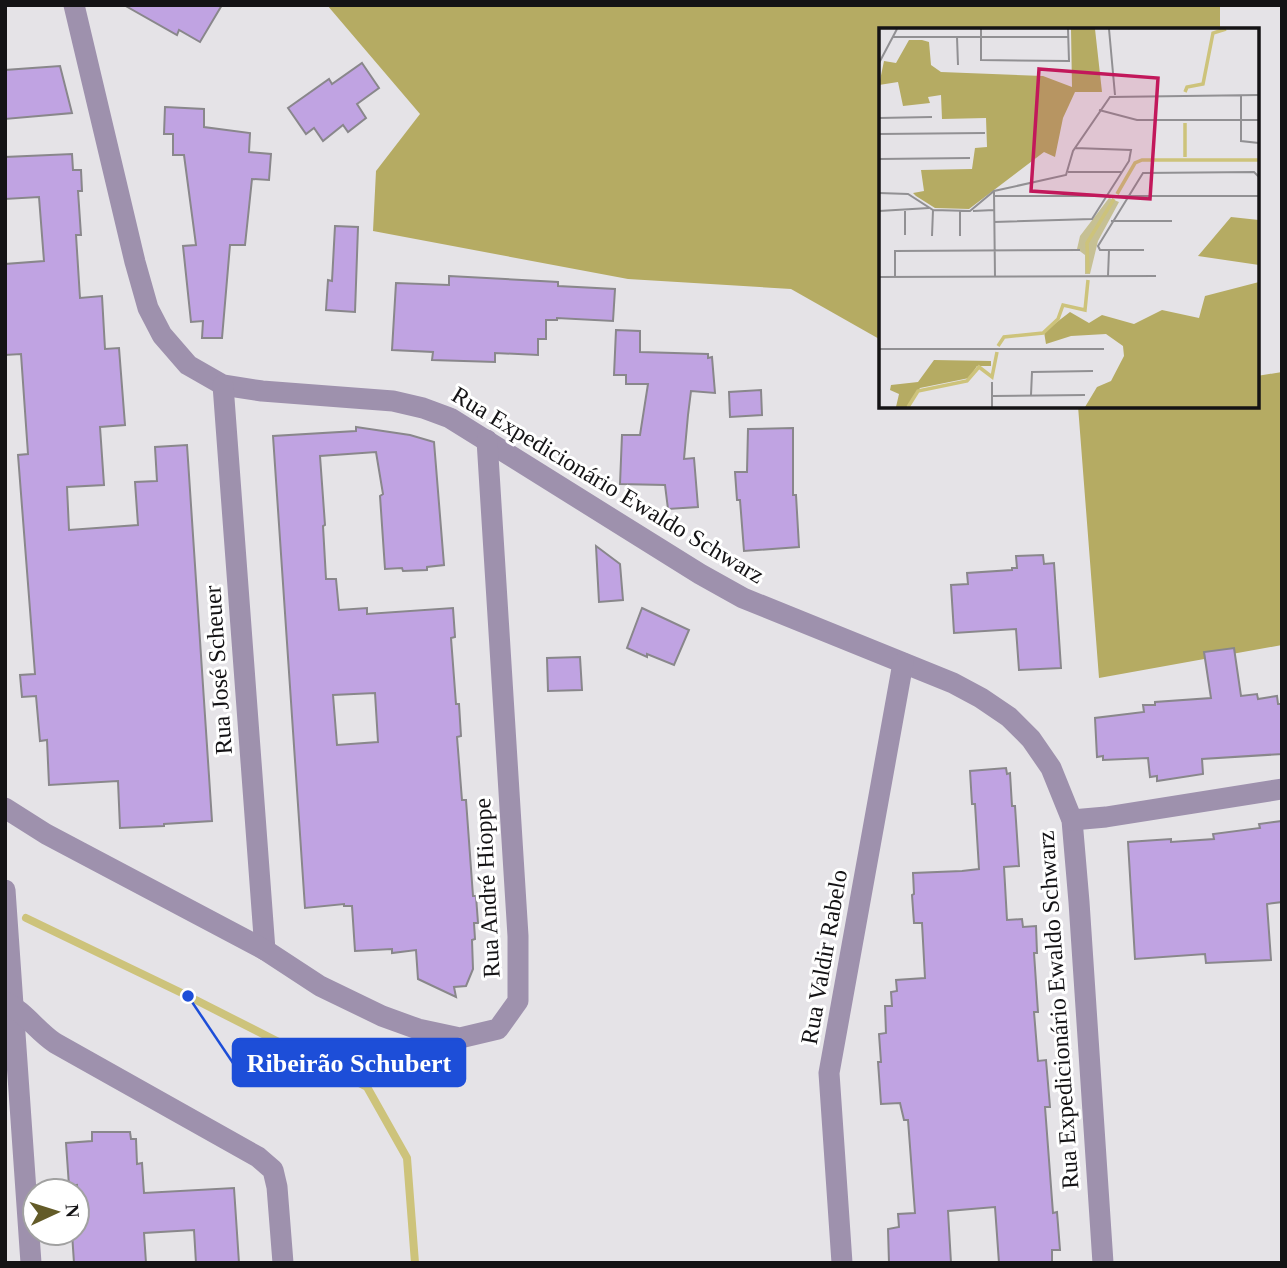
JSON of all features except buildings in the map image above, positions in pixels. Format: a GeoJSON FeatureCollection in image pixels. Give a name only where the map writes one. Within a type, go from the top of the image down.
{"type":"FeatureCollection","features":[{"type":"Feature","properties":{"kind":"street","name":"Rua Expedicionário Ewaldo Schwarz"},"geometry":{"type":"LineString","coordinates":[[74,5],[148,308],[162,335],[188,365],[223,386],[393,401],[450,418],[743,598],[953,683],[1009,717],[1031,739],[1051,768],[1072,820],[1102,1263]]}},
{"type":"Feature","properties":{"kind":"street","name":"Rua José Scheuer"},"geometry":{"type":"LineString","coordinates":[[223,386],[265,950]]}},
{"type":"Feature","properties":{"kind":"street","name":"Rua André Hioppe"},"geometry":{"type":"LineString","coordinates":[[5,808],[46,834],[265,950],[320,986],[382,1016],[418,1029],[460,1038],[498,1029],[518,1001],[518,936],[487,440]]}},
{"type":"Feature","properties":{"kind":"street","name":"Rua Valdir Rabelo"},"geometry":{"type":"LineString","coordinates":[[842,1263],[829,1073],[903,663]]}},
{"type":"Feature","properties":{"kind":"street"},"geometry":{"type":"LineString","coordinates":[[1072,820],[1282,789]]}},
{"type":"Feature","properties":{"kind":"street"},"geometry":{"type":"LineString","coordinates":[[5,890],[9,1004],[31,1263]]}},
{"type":"Feature","properties":{"kind":"street"},"geometry":{"type":"LineString","coordinates":[[9,1004],[55,1043],[258,1157],[273,1170],[277,1187],[282,1263]]}},
{"type":"Feature","properties":{"kind":"shaded area"},"geometry":{"type":"Polygon","coordinates":[[[327,5],[1220,5],[1220,28],[879,28],[879,339],[791,289],[628,279],[373,231],[376,171],[420,114],[327,5]]]}},
{"type":"Feature","properties":{"kind":"shaded area"},"geometry":{"type":"Polygon","coordinates":[[[1282,372],[1282,645],[1099,678],[1078,408],[1259,408],[1259,376],[1282,372]]]}},
{"type":"Feature","properties":{"kind":"waterway"},"geometry":{"type":"LineString","coordinates":[[26,918],[367,1087],[407,1158],[415,1263]]}},
{"type":"Feature","properties":{"kind":"place","name":"Ribeirão Schubert"},"geometry":{"type":"Point","coordinates":[188,996]}}]}
